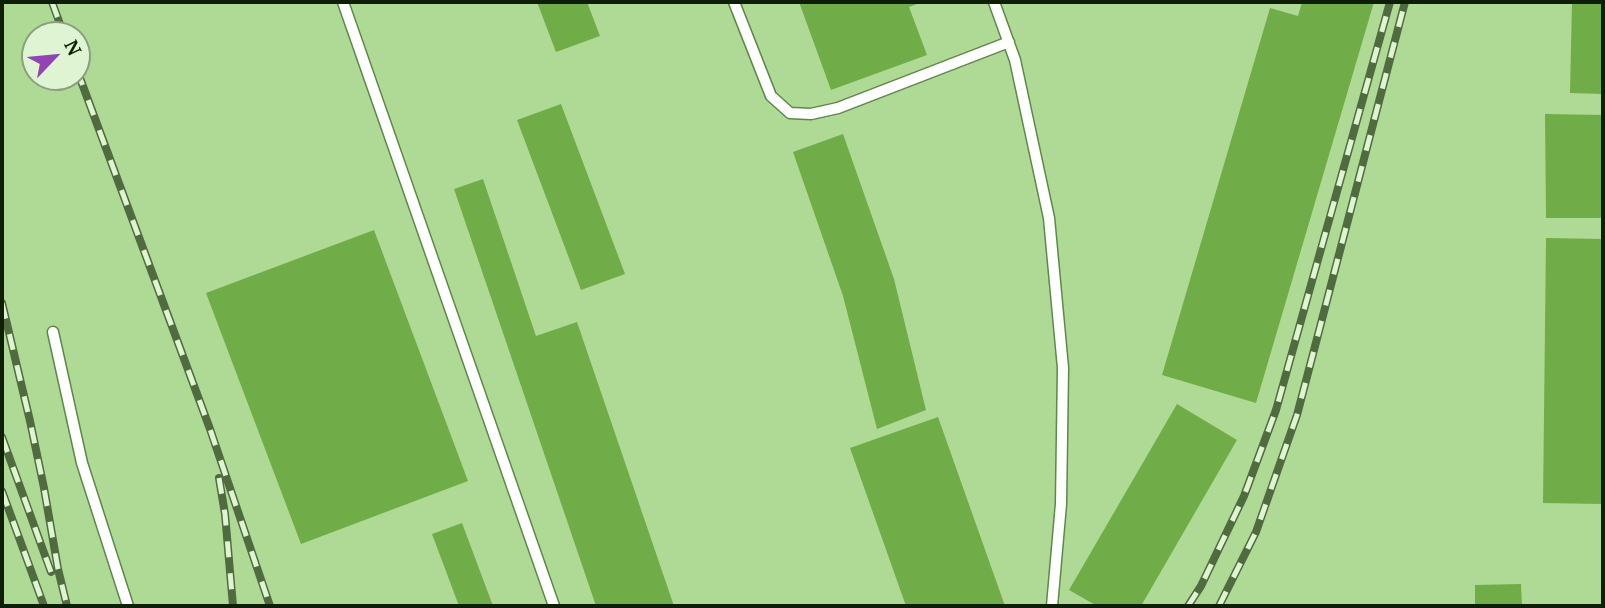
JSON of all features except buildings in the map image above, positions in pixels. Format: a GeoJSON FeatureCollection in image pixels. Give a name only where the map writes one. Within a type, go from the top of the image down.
{"type":"FeatureCollection","features":[{"type":"Feature","properties":{"kind":"lane"},"geometry":{"type":"LineString","coordinates":[[343,2],[554,606]]}},
{"type":"Feature","properties":{"kind":"lane"},"geometry":{"type":"LineString","coordinates":[[734,2],[771,96],[790,113],[811,114],[838,108],[1009,42]]}},
{"type":"Feature","properties":{"kind":"lane"},"geometry":{"type":"LineString","coordinates":[[994,2],[1015,60],[1049,218],[1063,368],[1061,504],[1052,606]]}},
{"type":"Feature","properties":{"kind":"lane"},"geometry":{"type":"LineString","coordinates":[[53,332],[82,463],[128,606]]}},
{"type":"Feature","properties":{"kind":"railway"},"geometry":{"type":"LineString","coordinates":[[52,2],[59,21]]}},
{"type":"Feature","properties":{"kind":"railway"},"geometry":{"type":"LineString","coordinates":[[1188,606],[1201,586],[1244,496],[1276,410],[1390,2]]}},
{"type":"Feature","properties":{"kind":"railway"},"geometry":{"type":"LineString","coordinates":[[1219,606],[1256,532],[1297,415],[1405,2]]}},
{"type":"Feature","properties":{"kind":"railway"},"geometry":{"type":"LineString","coordinates":[[85,91],[210,429],[270,606]]}},
{"type":"Feature","properties":{"kind":"railway"},"geometry":{"type":"LineString","coordinates":[[2,303],[30,421],[67,606]]}},
{"type":"Feature","properties":{"kind":"railway"},"geometry":{"type":"LineString","coordinates":[[2,437],[51,572]]}},
{"type":"Feature","properties":{"kind":"railway"},"geometry":{"type":"LineString","coordinates":[[219,478],[233,606]]}},
{"type":"Feature","properties":{"kind":"railway"},"geometry":{"type":"LineString","coordinates":[[2,491],[44,606]]}}]}
